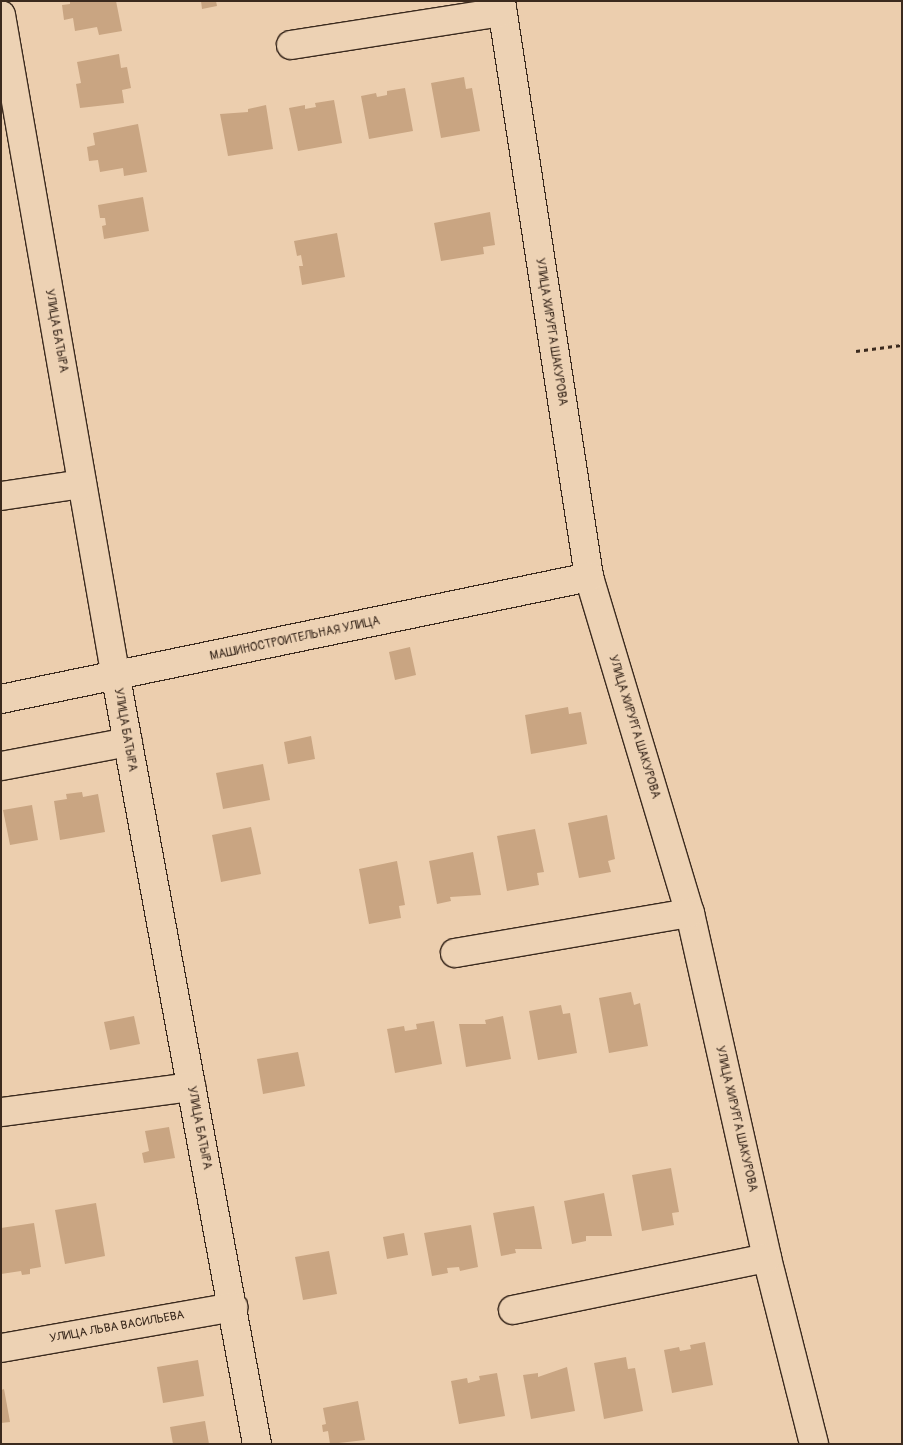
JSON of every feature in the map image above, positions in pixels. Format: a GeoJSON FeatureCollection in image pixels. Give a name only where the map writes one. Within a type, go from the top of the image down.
{"type":"FeatureCollection","features":[{"type":"Feature","properties":{"kind":"street"},"geometry":{"type":"LineString","coordinates":[[292,45],[502,7]]}},
{"type":"Feature","properties":{"kind":"street","name":"УЛИЦА ХИРУРГА ШАКУРОВА"},"geometry":{"type":"LineString","coordinates":[[502,7],[589,577],[690,913],[768,1258],[814,1444]]}},
{"type":"Feature","properties":{"kind":"street","name":"УЛИЦА БАТЫРА"},"geometry":{"type":"LineString","coordinates":[[2,20],[116,678],[257,1444]]}},
{"type":"Feature","properties":{"kind":"street"},"geometry":{"type":"LineString","coordinates":[[1,496],[82,484]]}},
{"type":"Feature","properties":{"kind":"street","name":"МАШИНОСТРОИТЕЛЬНАЯ УЛИЦА"},"geometry":{"type":"LineString","coordinates":[[1,699],[116,678],[589,577]]}},
{"type":"Feature","properties":{"kind":"street"},"geometry":{"type":"LineString","coordinates":[[1,766],[128,742]]}},
{"type":"Feature","properties":{"kind":"street"},"geometry":{"type":"LineString","coordinates":[[455,953],[690,913]]}},
{"type":"Feature","properties":{"kind":"street"},"geometry":{"type":"LineString","coordinates":[[1,1112],[191,1087]]}},
{"type":"Feature","properties":{"kind":"street"},"geometry":{"type":"LineString","coordinates":[[513,1310],[768,1258]]}},
{"type":"Feature","properties":{"kind":"street","name":"УЛИЦА ЛЬВА ВАСИЛЬЕВА"},"geometry":{"type":"LineString","coordinates":[[1,1348],[233,1307]]}},
{"type":"Feature","properties":{"kind":"path"},"geometry":{"type":"LineString","coordinates":[[856,351],[902,345]]}},
{"type":"Feature","properties":{"kind":"building"},"geometry":{"type":"Polygon","coordinates":[[[70,1],[116,1],[122,31],[99,35],[97,27],[75,31],[73,18],[64,20],[62,5],[70,4],[70,1]]]}},
{"type":"Feature","properties":{"kind":"building"},"geometry":{"type":"Polygon","coordinates":[[[201,1],[216,1],[217,6],[202,9],[201,1]]]}},
{"type":"Feature","properties":{"kind":"building"},"geometry":{"type":"Polygon","coordinates":[[[119,54],[121,68],[127,67],[131,88],[122,90],[124,103],[80,108],[76,84],[81,83],[77,62],[119,54]]]}},
{"type":"Feature","properties":{"kind":"building"},"geometry":{"type":"Polygon","coordinates":[[[464,77],[466,89],[472,88],[480,131],[441,138],[431,83],[464,77]]]}},
{"type":"Feature","properties":{"kind":"building"},"geometry":{"type":"Polygon","coordinates":[[[405,88],[413,131],[369,139],[361,96],[376,93],[377,97],[387,95],[387,91],[405,88]]]}},
{"type":"Feature","properties":{"kind":"building"},"geometry":{"type":"Polygon","coordinates":[[[334,100],[342,143],[298,151],[289,108],[305,105],[305,109],[316,107],[315,103],[334,100]]]}},
{"type":"Feature","properties":{"kind":"building"},"geometry":{"type":"Polygon","coordinates":[[[266,105],[273,149],[228,156],[220,114],[248,112],[248,109],[266,105]]]}},
{"type":"Feature","properties":{"kind":"building"},"geometry":{"type":"Polygon","coordinates":[[[138,124],[147,172],[124,176],[123,168],[100,172],[98,160],[89,161],[87,147],[95,145],[93,133],[138,124]]]}},
{"type":"Feature","properties":{"kind":"building"},"geometry":{"type":"Polygon","coordinates":[[[143,197],[149,231],[104,239],[102,226],[106,225],[105,218],[100,218],[98,205],[143,197]]]}},
{"type":"Feature","properties":{"kind":"building"},"geometry":{"type":"Polygon","coordinates":[[[490,212],[495,245],[483,247],[484,254],[441,261],[434,223],[490,212]]]}},
{"type":"Feature","properties":{"kind":"building"},"geometry":{"type":"Polygon","coordinates":[[[337,233],[345,277],[302,285],[299,266],[303,266],[301,255],[297,256],[294,241],[337,233]]]}},
{"type":"Feature","properties":{"kind":"building"},"geometry":{"type":"Polygon","coordinates":[[[410,647],[416,675],[395,680],[389,652],[410,647]]]}},
{"type":"Feature","properties":{"kind":"building"},"geometry":{"type":"Polygon","coordinates":[[[568,707],[569,714],[581,712],[587,744],[531,754],[525,715],[568,707]]]}},
{"type":"Feature","properties":{"kind":"building"},"geometry":{"type":"Polygon","coordinates":[[[311,736],[315,759],[288,764],[284,742],[311,736]]]}},
{"type":"Feature","properties":{"kind":"building"},"geometry":{"type":"Polygon","coordinates":[[[263,764],[270,800],[223,809],[216,773],[263,764]]]}},
{"type":"Feature","properties":{"kind":"building"},"geometry":{"type":"Polygon","coordinates":[[[82,792],[83,797],[98,794],[105,832],[60,840],[54,801],[67,799],[66,794],[82,792]]]}},
{"type":"Feature","properties":{"kind":"building"},"geometry":{"type":"Polygon","coordinates":[[[32,805],[38,840],[10,845],[3,810],[32,805]]]}},
{"type":"Feature","properties":{"kind":"building"},"geometry":{"type":"Polygon","coordinates":[[[607,815],[615,859],[608,861],[611,872],[579,878],[568,823],[607,815]]]}},
{"type":"Feature","properties":{"kind":"building"},"geometry":{"type":"Polygon","coordinates":[[[251,827],[261,874],[221,882],[212,835],[251,827]]]}},
{"type":"Feature","properties":{"kind":"building"},"geometry":{"type":"Polygon","coordinates":[[[535,829],[544,872],[537,873],[539,885],[507,891],[497,836],[535,829]]]}},
{"type":"Feature","properties":{"kind":"building"},"geometry":{"type":"Polygon","coordinates":[[[473,852],[481,895],[450,897],[451,901],[437,904],[429,861],[473,852]]]}},
{"type":"Feature","properties":{"kind":"building"},"geometry":{"type":"Polygon","coordinates":[[[397,861],[405,905],[399,906],[401,918],[369,924],[359,869],[397,861]]]}},
{"type":"Feature","properties":{"kind":"building"},"geometry":{"type":"Polygon","coordinates":[[[631,992],[634,1005],[640,1003],[648,1046],[609,1053],[599,998],[631,992]]]}},
{"type":"Feature","properties":{"kind":"building"},"geometry":{"type":"Polygon","coordinates":[[[561,1005],[563,1014],[570,1013],[577,1053],[538,1060],[529,1011],[561,1005]]]}},
{"type":"Feature","properties":{"kind":"building"},"geometry":{"type":"Polygon","coordinates":[[[134,1016],[140,1044],[110,1050],[104,1022],[134,1016]]]}},
{"type":"Feature","properties":{"kind":"building"},"geometry":{"type":"Polygon","coordinates":[[[503,1016],[511,1059],[466,1067],[459,1024],[486,1024],[485,1020],[503,1016]]]}},
{"type":"Feature","properties":{"kind":"building"},"geometry":{"type":"Polygon","coordinates":[[[434,1021],[442,1064],[395,1073],[387,1029],[404,1026],[405,1031],[417,1029],[416,1024],[434,1021]]]}},
{"type":"Feature","properties":{"kind":"building"},"geometry":{"type":"Polygon","coordinates":[[[298,1052],[305,1086],[263,1094],[257,1059],[298,1052]]]}},
{"type":"Feature","properties":{"kind":"building"},"geometry":{"type":"Polygon","coordinates":[[[169,1127],[175,1158],[144,1163],[142,1153],[149,1151],[145,1131],[169,1127]]]}},
{"type":"Feature","properties":{"kind":"building"},"geometry":{"type":"Polygon","coordinates":[[[671,1168],[679,1212],[672,1213],[674,1225],[642,1231],[632,1175],[671,1168]]]}},
{"type":"Feature","properties":{"kind":"building"},"geometry":{"type":"Polygon","coordinates":[[[604,1193],[612,1236],[586,1236],[586,1241],[572,1244],[564,1201],[604,1193]]]}},
{"type":"Feature","properties":{"kind":"building"},"geometry":{"type":"Polygon","coordinates":[[[96,1203],[105,1256],[65,1264],[55,1210],[96,1203]]]}},
{"type":"Feature","properties":{"kind":"building"},"geometry":{"type":"Polygon","coordinates":[[[534,1206],[542,1249],[515,1249],[516,1253],[501,1256],[493,1213],[534,1206]]]}},
{"type":"Feature","properties":{"kind":"building"},"geometry":{"type":"Polygon","coordinates":[[[34,1223],[41,1267],[30,1269],[30,1274],[22,1275],[21,1271],[1,1274],[1,1228],[34,1223]]]}},
{"type":"Feature","properties":{"kind":"building"},"geometry":{"type":"Polygon","coordinates":[[[471,1225],[478,1267],[460,1271],[459,1267],[447,1268],[448,1273],[432,1276],[424,1233],[471,1225]]]}},
{"type":"Feature","properties":{"kind":"building"},"geometry":{"type":"Polygon","coordinates":[[[404,1233],[408,1255],[387,1259],[383,1237],[404,1233]]]}},
{"type":"Feature","properties":{"kind":"building"},"geometry":{"type":"Polygon","coordinates":[[[329,1251],[337,1294],[303,1300],[295,1257],[329,1251]]]}},
{"type":"Feature","properties":{"kind":"building"},"geometry":{"type":"Polygon","coordinates":[[[705,1342],[713,1385],[672,1393],[664,1350],[679,1347],[680,1351],[691,1349],[690,1345],[705,1342]]]}},
{"type":"Feature","properties":{"kind":"building"},"geometry":{"type":"Polygon","coordinates":[[[626,1357],[628,1369],[635,1368],[643,1411],[604,1419],[594,1363],[626,1357]]]}},
{"type":"Feature","properties":{"kind":"building"},"geometry":{"type":"Polygon","coordinates":[[[198,1360],[204,1396],[163,1403],[157,1367],[198,1360]]]}},
{"type":"Feature","properties":{"kind":"building"},"geometry":{"type":"Polygon","coordinates":[[[567,1367],[575,1411],[531,1419],[523,1375],[538,1373],[538,1377],[567,1367]]]}},
{"type":"Feature","properties":{"kind":"building"},"geometry":{"type":"Polygon","coordinates":[[[497,1373],[505,1416],[459,1424],[451,1381],[467,1378],[468,1383],[480,1380],[479,1376],[497,1373]]]}},
{"type":"Feature","properties":{"kind":"building"},"geometry":{"type":"Polygon","coordinates":[[[4,1389],[10,1422],[1,1423],[1,1390],[4,1389]]]}},
{"type":"Feature","properties":{"kind":"building"},"geometry":{"type":"Polygon","coordinates":[[[358,1401],[365,1440],[330,1444],[328,1431],[323,1432],[322,1425],[326,1424],[323,1408],[358,1401]]]}},
{"type":"Feature","properties":{"kind":"building"},"geometry":{"type":"Polygon","coordinates":[[[205,1421],[209,1444],[173,1444],[170,1427],[205,1421]]]}}]}
